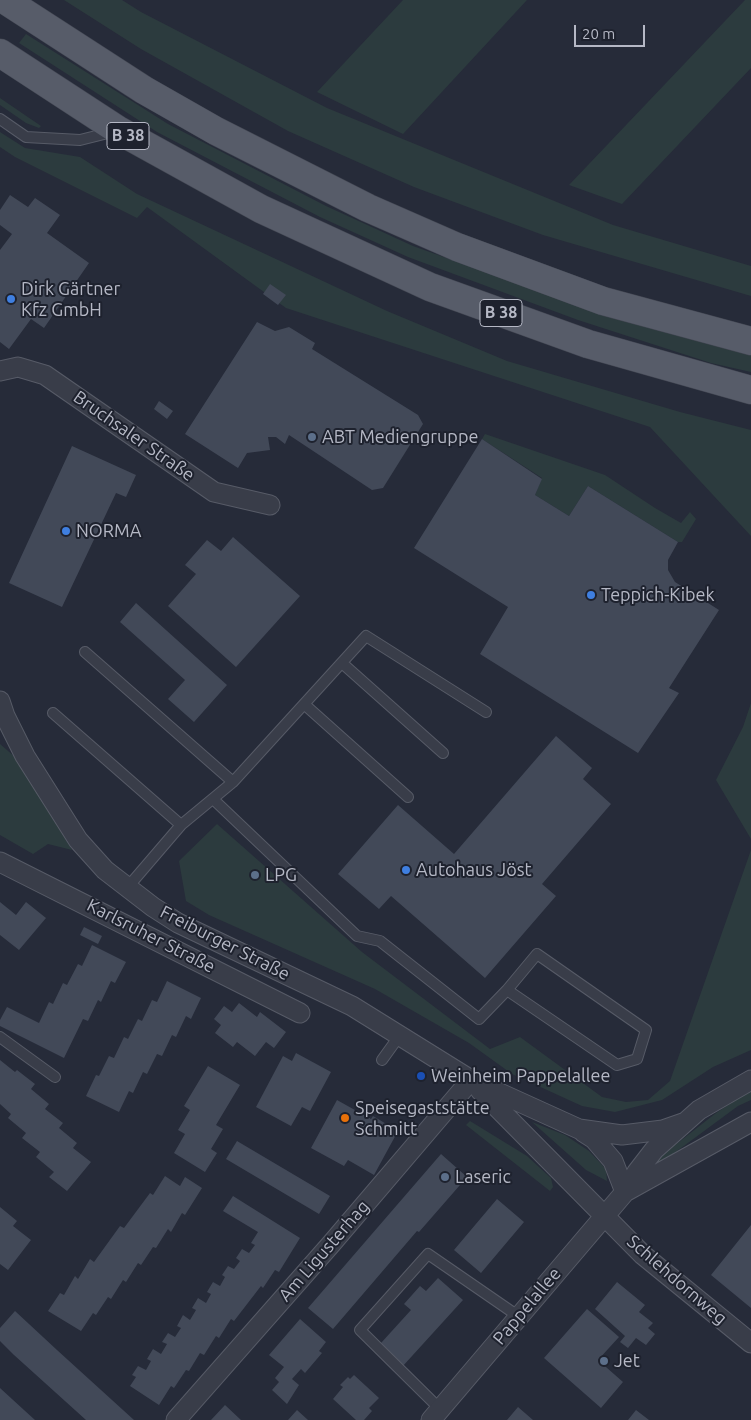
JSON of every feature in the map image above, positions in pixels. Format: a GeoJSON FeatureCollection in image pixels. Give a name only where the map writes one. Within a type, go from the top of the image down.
{"type":"FeatureCollection","features":[{"type":"Feature","properties":{"kind":"main road","name":"B 38"},"geometry":{"type":"LineString","coordinates":[[5,0],[144,90],[216,131],[368,208],[457,247],[603,301],[751,341]]}},
{"type":"Feature","properties":{"kind":"main road","name":"B 38"},"geometry":{"type":"LineString","coordinates":[[0,53],[118,130],[261,209],[430,287],[588,344],[751,390]]}},
{"type":"Feature","properties":{"kind":"street","name":"Bruchsaler Straße"},"geometry":{"type":"LineString","coordinates":[[0,372],[18,367],[45,375],[214,492],[270,505]]}},
{"type":"Feature","properties":{"kind":"street","name":"Freiburger Straße"},"geometry":{"type":"LineString","coordinates":[[2,712],[47,794],[78,840],[106,870],[127,888],[178,923],[352,1006],[471,1080],[579,1129],[594,1139],[613,1161],[625,1192]]}},
{"type":"Feature","properties":{"kind":"street","name":"Karlsruher Straße"},"geometry":{"type":"LineString","coordinates":[[0,862],[300,1013]]}},
{"type":"Feature","properties":{"kind":"street","name":"Freiburger Straße"},"geometry":{"type":"LineString","coordinates":[[471,1080],[605,1215]]}},
{"type":"Feature","properties":{"kind":"street","name":"Am Ligusterhag"},"geometry":{"type":"LineString","coordinates":[[176,1420],[332,1243],[471,1080]]}},
{"type":"Feature","properties":{"kind":"street","name":"Pappelallee"},"geometry":{"type":"LineString","coordinates":[[435,1414],[625,1192],[654,1150],[683,1123],[717,1099],[751,1080]]}},
{"type":"Feature","properties":{"kind":"street","name":"Pappelallee"},"geometry":{"type":"LineString","coordinates":[[625,1192],[751,1122]]}},
{"type":"Feature","properties":{"kind":"street","name":"Freiburger Straße"},"geometry":{"type":"LineString","coordinates":[[579,1129],[600,1134],[628,1135],[663,1130],[683,1123]]}},
{"type":"Feature","properties":{"kind":"street","name":"Schlehdornweg"},"geometry":{"type":"LineString","coordinates":[[605,1215],[644,1255],[751,1343]]}},
{"type":"Feature","properties":{"kind":"lane"},"geometry":{"type":"LineString","coordinates":[[0,119],[26,137],[80,140],[118,130]]}},
{"type":"Feature","properties":{"kind":"lane"},"geometry":{"type":"LineString","coordinates":[[127,888],[181,825],[233,782],[366,636],[486,712]]}},
{"type":"Feature","properties":{"kind":"lane"},"geometry":{"type":"LineString","coordinates":[[85,652],[233,782]]}},
{"type":"Feature","properties":{"kind":"lane"},"geometry":{"type":"LineString","coordinates":[[342,663],[443,753]]}},
{"type":"Feature","properties":{"kind":"lane"},"geometry":{"type":"LineString","coordinates":[[304,704],[408,798]]}},
{"type":"Feature","properties":{"kind":"lane"},"geometry":{"type":"LineString","coordinates":[[53,713],[181,825]]}},
{"type":"Feature","properties":{"kind":"lane"},"geometry":{"type":"LineString","coordinates":[[213,799],[357,936],[380,941],[479,1019],[507,990],[537,954],[646,1030],[637,1059],[617,1065],[507,990]]}},
{"type":"Feature","properties":{"kind":"lane"},"geometry":{"type":"LineString","coordinates":[[382,1060],[400,1035]]}},
{"type":"Feature","properties":{"kind":"lane"},"geometry":{"type":"LineString","coordinates":[[0,1037],[55,1077]]}},
{"type":"Feature","properties":{"kind":"lane"},"geometry":{"type":"LineString","coordinates":[[435,1414],[360,1330],[428,1254],[518,1316]]}},
{"type":"Feature","properties":{"kind":"shaded area"},"geometry":{"type":"Polygon","coordinates":[[[64,0],[122,0],[141,12],[327,108],[613,225],[751,266],[751,296],[543,235],[414,187],[288,131],[141,49],[64,0]]]}},
{"type":"Feature","properties":{"kind":"shaded area"},"geometry":{"type":"Polygon","coordinates":[[[403,0],[527,0],[403,134],[317,92],[403,0]]]}},
{"type":"Feature","properties":{"kind":"shaded area"},"geometry":{"type":"Polygon","coordinates":[[[745,0],[751,0],[751,68],[622,204],[569,185],[745,0]]]}},
{"type":"Feature","properties":{"kind":"shaded area"},"geometry":{"type":"Polygon","coordinates":[[[26,34],[168,124],[326,206],[413,246],[600,313],[751,353],[751,372],[711,363],[578,320],[408,257],[320,217],[157,132],[19,43],[26,34]]]}},
{"type":"Feature","properties":{"kind":"shaded area"},"geometry":{"type":"Polygon","coordinates":[[[0,98],[41,126],[39,128],[26,123],[0,105],[0,98]]]}},
{"type":"Feature","properties":{"kind":"shaded area"},"geometry":{"type":"Polygon","coordinates":[[[0,132],[25,148],[80,157],[137,194],[387,311],[507,361],[680,412],[751,430],[751,536],[650,427],[286,308],[147,207],[137,218],[15,157],[0,147],[0,132]]]}},
{"type":"Feature","properties":{"kind":"shaded area"},"geometry":{"type":"Polygon","coordinates":[[[485,434],[605,475],[681,523],[690,512],[696,519],[682,542],[678,542],[588,486],[569,516],[535,495],[542,478],[482,439],[485,434]]]}},
{"type":"Feature","properties":{"kind":"shaded area"},"geometry":{"type":"Polygon","coordinates":[[[751,703],[751,839],[716,780],[743,727],[751,703]]]}},
{"type":"Feature","properties":{"kind":"shaded area"},"geometry":{"type":"Polygon","coordinates":[[[0,744],[15,757],[72,850],[48,844],[33,854],[0,835],[0,744]]]}},
{"type":"Feature","properties":{"kind":"shaded area"},"geometry":{"type":"Polygon","coordinates":[[[217,824],[362,952],[490,1049],[520,1037],[602,1097],[626,1102],[648,1100],[670,1081],[751,850],[751,1050],[713,1067],[662,1100],[615,1112],[582,1106],[512,1074],[469,1043],[375,989],[209,915],[186,901],[179,861],[217,824]]]}},
{"type":"Feature","properties":{"kind":"shaded area"},"geometry":{"type":"Polygon","coordinates":[[[751,1090],[751,1100],[738,1106],[654,1168],[651,1164],[716,1113],[751,1090]]]}},
{"type":"Feature","properties":{"kind":"shaded area"},"geometry":{"type":"Polygon","coordinates":[[[470,1121],[527,1156],[551,1178],[553,1187],[550,1191],[466,1125],[470,1121]]]}},
{"type":"Feature","properties":{"kind":"shaded area"},"geometry":{"type":"Polygon","coordinates":[[[532,1122],[565,1135],[589,1151],[606,1169],[607,1181],[586,1170],[532,1122]]]}},
{"type":"Feature","properties":{"kind":"building"},"geometry":{"type":"Polygon","coordinates":[[[10,195],[28,207],[35,198],[60,215],[47,233],[89,263],[44,328],[31,319],[9,349],[0,342],[0,250],[12,234],[0,225],[0,210],[10,195]]]}},
{"type":"Feature","properties":{"kind":"building"},"geometry":{"type":"Polygon","coordinates":[[[270,284],[286,295],[278,305],[263,294],[270,284]]]}},
{"type":"Feature","properties":{"kind":"building"},"geometry":{"type":"Polygon","coordinates":[[[257,322],[275,331],[289,327],[315,343],[312,349],[418,415],[423,424],[383,488],[372,490],[289,435],[285,444],[276,437],[268,437],[270,450],[247,453],[238,468],[185,434],[257,322]]]}},
{"type":"Feature","properties":{"kind":"building"},"geometry":{"type":"Polygon","coordinates":[[[159,401],[173,411],[167,419],[154,409],[159,401]]]}},
{"type":"Feature","properties":{"kind":"building","name":"Teppich-Kibek"},"geometry":{"type":"Polygon","coordinates":[[[482,439],[542,479],[535,495],[569,516],[588,486],[678,542],[668,560],[668,570],[675,582],[719,610],[669,688],[679,693],[638,753],[480,654],[508,607],[414,548],[482,439]]]}},
{"type":"Feature","properties":{"kind":"building","name":"NORMA"},"geometry":{"type":"Polygon","coordinates":[[[72,446],[136,475],[126,497],[116,493],[62,607],[9,583],[72,446]]]}},
{"type":"Feature","properties":{"kind":"building"},"geometry":{"type":"Polygon","coordinates":[[[233,537],[300,596],[236,667],[168,606],[196,574],[185,565],[207,540],[221,551],[233,537]]]}},
{"type":"Feature","properties":{"kind":"building"},"geometry":{"type":"Polygon","coordinates":[[[136,603],[227,685],[194,722],[168,699],[185,680],[120,622],[136,603]]]}},
{"type":"Feature","properties":{"kind":"building"},"geometry":{"type":"Polygon","coordinates":[[[556,736],[592,768],[583,779],[611,804],[542,884],[556,896],[485,978],[391,896],[379,909],[338,874],[398,805],[454,854],[556,736]]]}},
{"type":"Feature","properties":{"kind":"building"},"geometry":{"type":"Polygon","coordinates":[[[0,902],[16,915],[26,902],[46,918],[19,950],[0,935],[0,902]]]}},
{"type":"Feature","properties":{"kind":"building"},"geometry":{"type":"Polygon","coordinates":[[[84,927],[102,936],[98,944],[80,935],[84,927]]]}},
{"type":"Feature","properties":{"kind":"building"},"geometry":{"type":"Polygon","coordinates":[[[92,945],[126,962],[115,983],[111,981],[101,1002],[98,1000],[88,1021],[83,1019],[64,1058],[0,1026],[0,1020],[7,1007],[39,1023],[49,1002],[53,1004],[63,983],[67,985],[78,964],[82,966],[92,945]]]}},
{"type":"Feature","properties":{"kind":"building"},"geometry":{"type":"Polygon","coordinates":[[[167,981],[201,998],[191,1019],[186,1016],[176,1037],[172,1035],[162,1056],[157,1054],[147,1074],[143,1072],[133,1093],[129,1091],[119,1112],[86,1096],[96,1075],[99,1076],[109,1056],[114,1058],[124,1037],[128,1039],[138,1019],[142,1021],[152,1000],[157,1002],[167,981]]]}},
{"type":"Feature","properties":{"kind":"building"},"geometry":{"type":"Polygon","coordinates":[[[239,1003],[257,1017],[260,1012],[286,1032],[274,1048],[266,1042],[255,1056],[237,1042],[233,1047],[215,1033],[221,1025],[214,1019],[224,1006],[232,1012],[239,1003]]]}},
{"type":"Feature","properties":{"kind":"building"},"geometry":{"type":"Polygon","coordinates":[[[296,1053],[331,1072],[310,1111],[302,1107],[291,1126],[256,1107],[283,1056],[292,1061],[296,1053]]]}},
{"type":"Feature","properties":{"kind":"building"},"geometry":{"type":"Polygon","coordinates":[[[0,1060],[35,1084],[31,1089],[49,1104],[45,1109],[63,1123],[59,1128],[77,1143],[73,1148],[91,1162],[67,1191],[49,1177],[54,1172],[36,1157],[40,1152],[22,1138],[26,1133],[8,1118],[11,1114],[0,1104],[0,1060]]]}},
{"type":"Feature","properties":{"kind":"building"},"geometry":{"type":"Polygon","coordinates":[[[208,1066],[240,1085],[216,1125],[223,1129],[211,1149],[217,1153],[205,1172],[174,1153],[185,1134],[178,1130],[190,1110],[184,1106],[208,1066]]]}},
{"type":"Feature","properties":{"kind":"building"},"geometry":{"type":"Polygon","coordinates":[[[337,1100],[371,1119],[373,1116],[398,1131],[374,1175],[348,1160],[344,1166],[311,1148],[337,1100]]]}},
{"type":"Feature","properties":{"kind":"building"},"geometry":{"type":"Polygon","coordinates":[[[237,1141],[330,1196],[319,1214],[226,1159],[237,1141]]]}},
{"type":"Feature","properties":{"kind":"building"},"geometry":{"type":"Polygon","coordinates":[[[441,1154],[467,1177],[419,1232],[417,1231],[333,1329],[308,1308],[441,1154]]]}},
{"type":"Feature","properties":{"kind":"building"},"geometry":{"type":"Polygon","coordinates":[[[165,1176],[180,1186],[185,1177],[202,1188],[185,1215],[182,1213],[171,1232],[168,1229],[156,1248],[153,1247],[141,1265],[138,1263],[126,1282],[123,1280],[111,1299],[108,1297],[96,1315],[93,1313],[81,1331],[48,1311],[60,1293],[64,1295],[75,1276],[78,1279],[90,1259],[94,1262],[120,1226],[124,1228],[150,1193],[153,1195],[165,1176]]]}},
{"type":"Feature","properties":{"kind":"building"},"geometry":{"type":"Polygon","coordinates":[[[233,1196],[300,1238],[279,1272],[275,1270],[263,1288],[261,1286],[234,1321],[231,1319],[219,1338],[216,1336],[204,1355],[200,1353],[189,1371],[186,1370],[174,1388],[171,1386],[159,1405],[130,1386],[136,1377],[132,1375],[138,1366],[146,1370],[151,1361],[147,1359],[153,1349],[161,1354],[167,1344],[162,1342],[168,1333],[175,1337],[181,1328],[177,1326],[183,1315],[190,1320],[196,1310],[192,1308],[198,1298],[206,1303],[211,1294],[207,1292],[213,1282],[220,1286],[225,1277],[222,1275],[228,1266],[234,1269],[240,1261],[236,1258],[242,1249],[249,1253],[255,1245],[251,1243],[258,1232],[223,1211],[233,1196]]]}},
{"type":"Feature","properties":{"kind":"building"},"geometry":{"type":"Polygon","coordinates":[[[497,1199],[524,1222],[481,1273],[454,1250],[497,1199]]]}},
{"type":"Feature","properties":{"kind":"building"},"geometry":{"type":"Polygon","coordinates":[[[0,1207],[17,1221],[13,1226],[31,1240],[8,1270],[0,1264],[0,1207]]]}},
{"type":"Feature","properties":{"kind":"building"},"geometry":{"type":"Polygon","coordinates":[[[751,1225],[751,1308],[711,1275],[751,1225]]]}},
{"type":"Feature","properties":{"kind":"building"},"geometry":{"type":"Polygon","coordinates":[[[438,1278],[463,1300],[402,1367],[389,1356],[391,1353],[381,1343],[411,1310],[404,1304],[420,1286],[426,1291],[438,1278]]]}},
{"type":"Feature","properties":{"kind":"building"},"geometry":{"type":"Polygon","coordinates":[[[617,1282],[645,1305],[639,1312],[653,1323],[648,1328],[655,1334],[646,1345],[636,1338],[628,1348],[620,1342],[625,1336],[595,1309],[617,1282]]]}},
{"type":"Feature","properties":{"kind":"building"},"geometry":{"type":"Polygon","coordinates":[[[587,1309],[619,1337],[598,1360],[623,1382],[601,1408],[544,1358],[587,1309]]]}},
{"type":"Feature","properties":{"kind":"building"},"geometry":{"type":"Polygon","coordinates":[[[15,1311],[134,1420],[86,1420],[14,1355],[0,1341],[0,1328],[15,1311]]]}},
{"type":"Feature","properties":{"kind":"building"},"geometry":{"type":"Polygon","coordinates":[[[300,1319],[326,1342],[319,1351],[322,1353],[305,1373],[301,1369],[292,1379],[299,1385],[287,1404],[272,1390],[279,1382],[275,1378],[284,1367],[269,1355],[300,1319]]]}},
{"type":"Feature","properties":{"kind":"building"},"geometry":{"type":"Polygon","coordinates":[[[354,1375],[379,1398],[369,1408],[372,1411],[364,1420],[356,1420],[333,1399],[343,1387],[340,1385],[348,1377],[350,1379],[354,1375]]]}},
{"type":"Feature","properties":{"kind":"building"},"geometry":{"type":"Polygon","coordinates":[[[0,1388],[24,1410],[35,1420],[0,1420],[0,1388]]]}},
{"type":"Feature","properties":{"kind":"building"},"geometry":{"type":"Polygon","coordinates":[[[225,1405],[241,1420],[211,1420],[225,1405]]]}},
{"type":"Feature","properties":{"kind":"building"},"geometry":{"type":"Polygon","coordinates":[[[518,1407],[533,1420],[507,1420],[518,1407]]]}},
{"type":"Feature","properties":{"kind":"building"},"geometry":{"type":"Polygon","coordinates":[[[297,1410],[308,1420],[288,1420],[297,1410]]]}},
{"type":"Feature","properties":{"kind":"building"},"geometry":{"type":"Polygon","coordinates":[[[636,1410],[649,1420],[628,1420],[636,1410]]]}},
{"type":"Feature","properties":{"kind":"place","name":"Dirk Gärtner Kfz GmbH"},"geometry":{"type":"Point","coordinates":[11,299]}},
{"type":"Feature","properties":{"kind":"place","name":"ABT Mediengruppe"},"geometry":{"type":"Point","coordinates":[312,437]}},
{"type":"Feature","properties":{"kind":"place","name":"NORMA"},"geometry":{"type":"Point","coordinates":[66,531]}},
{"type":"Feature","properties":{"kind":"place","name":"Teppich-Kibek"},"geometry":{"type":"Point","coordinates":[591,595]}},
{"type":"Feature","properties":{"kind":"place","name":"Autohaus Jöst"},"geometry":{"type":"Point","coordinates":[406,870]}},
{"type":"Feature","properties":{"kind":"place","name":"LPG"},"geometry":{"type":"Point","coordinates":[255,875]}},
{"type":"Feature","properties":{"kind":"place","name":"Weinheim Pappelallee"},"geometry":{"type":"Point","coordinates":[421,1076]}},
{"type":"Feature","properties":{"kind":"place","name":"Speisegaststätte Schmitt"},"geometry":{"type":"Point","coordinates":[345,1118]}},
{"type":"Feature","properties":{"kind":"place","name":"Laseric"},"geometry":{"type":"Point","coordinates":[445,1177]}},
{"type":"Feature","properties":{"kind":"place","name":"Jet"},"geometry":{"type":"Point","coordinates":[604,1361]}}]}
